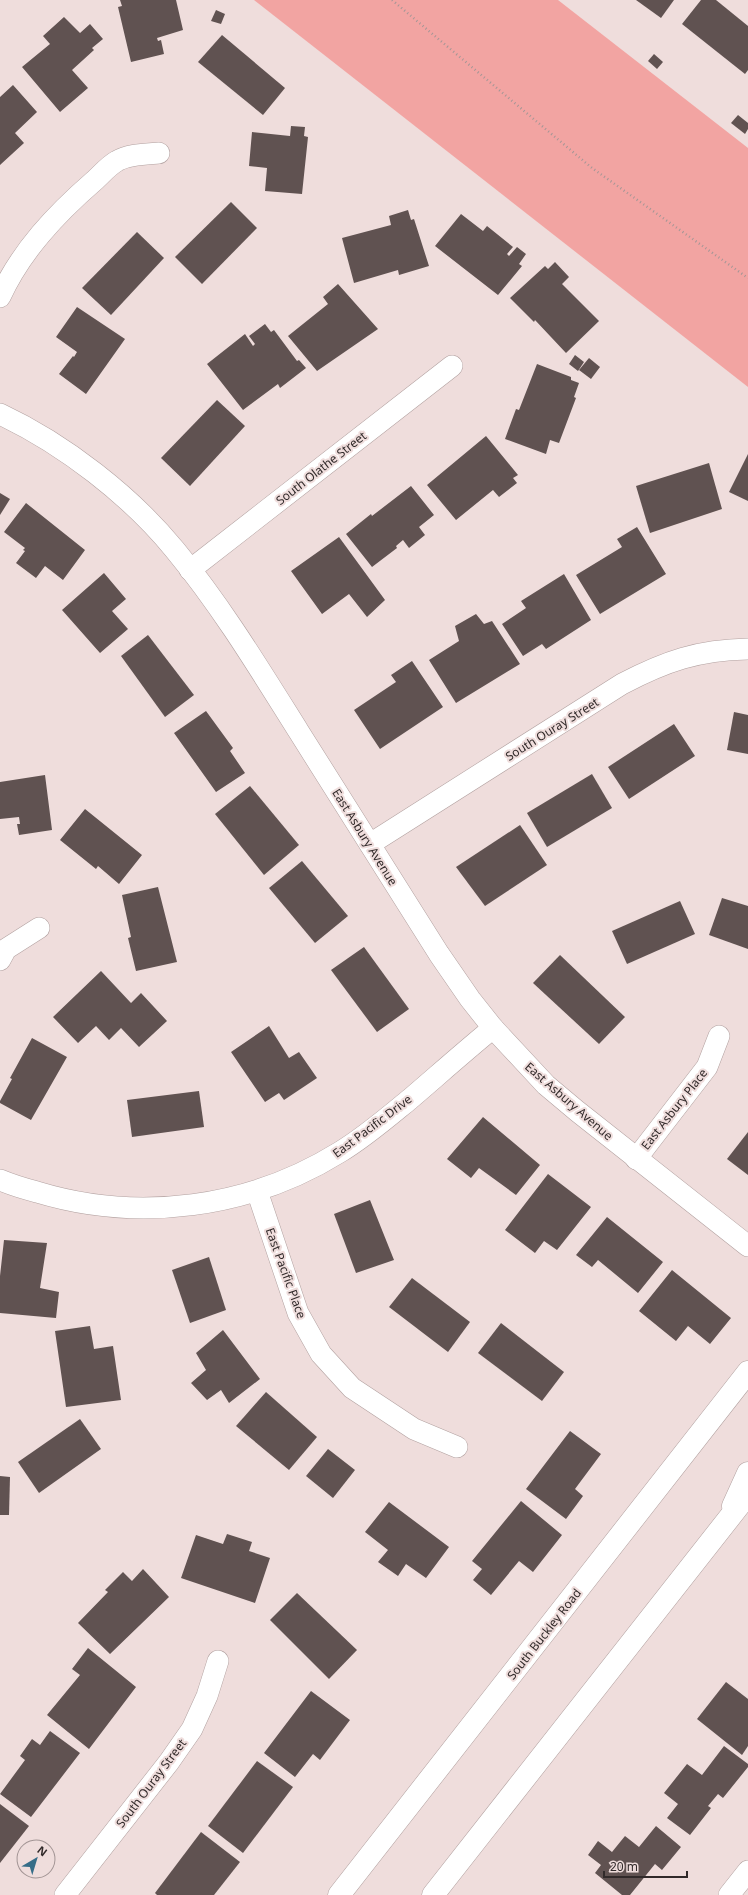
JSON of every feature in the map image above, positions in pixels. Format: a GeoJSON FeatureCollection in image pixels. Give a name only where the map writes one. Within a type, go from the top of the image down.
{"type":"FeatureCollection","features":[{"type":"Feature","properties":{"kind":"main road","name":"South Buckley Road"},"geometry":{"type":"LineString","coordinates":[[339,1895],[748,1372]]}},
{"type":"Feature","properties":{"kind":"main road"},"geometry":{"type":"LineString","coordinates":[[725,1524],[748,1474]]}},
{"type":"Feature","properties":{"kind":"main road"},"geometry":{"type":"LineString","coordinates":[[433,1895],[748,1494]]}},
{"type":"Feature","properties":{"kind":"street"},"geometry":{"type":"LineString","coordinates":[[0,297],[5,285],[33,243],[66,205],[117,160],[140,154],[159,153]]}},
{"type":"Feature","properties":{"kind":"street","name":"South Olathe Street"},"geometry":{"type":"LineString","coordinates":[[190,570],[452,366]]}},
{"type":"Feature","properties":{"kind":"street","name":"East Asbury Avenue"},"geometry":{"type":"LineString","coordinates":[[0,414],[64,451],[111,487],[134,506],[174,549],[226,618],[439,954],[470,999],[493,1028],[546,1085],[636,1159],[748,1246]]}},
{"type":"Feature","properties":{"kind":"street","name":"South Ouray Street"},"geometry":{"type":"LineString","coordinates":[[370,844],[622,684],[653,668],[687,656],[722,650],[748,649]]}},
{"type":"Feature","properties":{"kind":"street"},"geometry":{"type":"LineString","coordinates":[[0,960],[6,948],[39,928]]}},
{"type":"Feature","properties":{"kind":"street","name":"East Pacific Drive"},"geometry":{"type":"LineString","coordinates":[[0,1180],[62,1200],[100,1206],[139,1209],[197,1205],[257,1191],[308,1171],[342,1152],[382,1122],[493,1028]]}},
{"type":"Feature","properties":{"kind":"street","name":"East Asbury Place"},"geometry":{"type":"LineString","coordinates":[[636,1159],[707,1067],[719,1036]]}},
{"type":"Feature","properties":{"kind":"street","name":"East Pacific Place"},"geometry":{"type":"LineString","coordinates":[[257,1191],[298,1313],[321,1354],[352,1388],[414,1429],[457,1447]]}},
{"type":"Feature","properties":{"kind":"street","name":"South Ouray Street"},"geometry":{"type":"LineString","coordinates":[[64,1895],[169,1762],[192,1728],[207,1696],[218,1661]]}},
{"type":"Feature","properties":{"kind":"street"},"geometry":{"type":"LineString","coordinates":[[729,1895],[748,1871]]}},
{"type":"Feature","properties":{"kind":"path"},"geometry":{"type":"LineString","coordinates":[[392,0],[592,168],[748,278]]}},
{"type":"Feature","properties":{"kind":"shaded area"},"geometry":{"type":"Polygon","coordinates":[[[254,0],[558,0],[748,148],[748,387],[254,0]]]}},
{"type":"Feature","properties":{"kind":"building"},"geometry":{"type":"Polygon","coordinates":[[[120,0],[176,0],[183,30],[157,38],[158,41],[161,40],[164,54],[131,62],[118,7],[122,6],[120,0]]]}},
{"type":"Feature","properties":{"kind":"building"},"geometry":{"type":"Polygon","coordinates":[[[636,0],[674,0],[661,18],[636,0]]]}},
{"type":"Feature","properties":{"kind":"building"},"geometry":{"type":"Polygon","coordinates":[[[701,0],[716,0],[748,26],[748,70],[745,74],[682,24],[701,0]]]}},
{"type":"Feature","properties":{"kind":"building"},"geometry":{"type":"Polygon","coordinates":[[[216,10],[225,14],[221,24],[211,21],[216,10]]]}},
{"type":"Feature","properties":{"kind":"building"},"geometry":{"type":"Polygon","coordinates":[[[64,17],[80,33],[90,24],[103,39],[92,48],[94,50],[72,70],[88,88],[60,112],[22,67],[50,44],[43,36],[64,17]]]}},
{"type":"Feature","properties":{"kind":"building"},"geometry":{"type":"Polygon","coordinates":[[[222,35],[285,88],[263,115],[198,62],[222,35]]]}},
{"type":"Feature","properties":{"kind":"building"},"geometry":{"type":"Polygon","coordinates":[[[654,54],[663,62],[657,69],[648,61],[654,54]]]}},
{"type":"Feature","properties":{"kind":"building"},"geometry":{"type":"Polygon","coordinates":[[[13,85],[37,112],[15,133],[24,143],[0,165],[0,97],[13,85]]]}},
{"type":"Feature","properties":{"kind":"building"},"geometry":{"type":"Polygon","coordinates":[[[738,115],[748,123],[748,129],[745,134],[731,123],[738,115]]]}},
{"type":"Feature","properties":{"kind":"building"},"geometry":{"type":"Polygon","coordinates":[[[291,126],[305,127],[304,136],[308,137],[302,194],[265,191],[267,168],[249,166],[252,132],[290,136],[291,126]]]}},
{"type":"Feature","properties":{"kind":"building"},"geometry":{"type":"Polygon","coordinates":[[[231,202],[257,228],[202,284],[175,257],[231,202]]]}},
{"type":"Feature","properties":{"kind":"building"},"geometry":{"type":"Polygon","coordinates":[[[408,210],[411,220],[414,219],[429,266],[399,275],[398,270],[354,283],[342,238],[391,225],[389,216],[408,210]]]}},
{"type":"Feature","properties":{"kind":"building"},"geometry":{"type":"Polygon","coordinates":[[[461,214],[483,231],[487,226],[513,247],[507,254],[509,256],[517,247],[526,254],[519,264],[522,266],[498,295],[435,246],[461,214]]]}},
{"type":"Feature","properties":{"kind":"building"},"geometry":{"type":"Polygon","coordinates":[[[137,232],[164,258],[111,315],[82,288],[137,232]]]}},
{"type":"Feature","properties":{"kind":"building"},"geometry":{"type":"Polygon","coordinates":[[[555,262],[569,277],[562,284],[599,321],[566,353],[535,320],[534,322],[510,298],[545,266],[548,269],[555,262]]]}},
{"type":"Feature","properties":{"kind":"building"},"geometry":{"type":"Polygon","coordinates":[[[338,284],[378,329],[317,371],[288,336],[328,304],[323,297],[338,284]]]}},
{"type":"Feature","properties":{"kind":"building"},"geometry":{"type":"Polygon","coordinates":[[[77,307],[125,339],[86,394],[59,374],[77,352],[56,337],[77,307]]]}},
{"type":"Feature","properties":{"kind":"building"},"geometry":{"type":"Polygon","coordinates":[[[265,324],[271,332],[274,330],[297,361],[299,360],[306,368],[280,388],[278,384],[243,410],[207,364],[245,334],[253,346],[255,344],[249,336],[265,324]]]}},
{"type":"Feature","properties":{"kind":"building"},"geometry":{"type":"Polygon","coordinates":[[[575,355],[584,362],[578,371],[569,364],[575,355]]]}},
{"type":"Feature","properties":{"kind":"building"},"geometry":{"type":"Polygon","coordinates":[[[589,358],[600,367],[591,379],[579,370],[589,358]]]}},
{"type":"Feature","properties":{"kind":"building"},"geometry":{"type":"Polygon","coordinates":[[[537,364],[571,377],[571,380],[579,383],[574,397],[576,398],[559,443],[550,440],[546,454],[505,439],[516,409],[519,410],[537,364]]]}},
{"type":"Feature","properties":{"kind":"building"},"geometry":{"type":"Polygon","coordinates":[[[217,400],[245,426],[190,486],[161,458],[217,400]]]}},
{"type":"Feature","properties":{"kind":"building"},"geometry":{"type":"Polygon","coordinates":[[[486,436],[518,475],[513,478],[517,483],[499,497],[493,490],[456,520],[427,485],[486,436]]]}},
{"type":"Feature","properties":{"kind":"building"},"geometry":{"type":"Polygon","coordinates":[[[748,454],[748,501],[729,492],[748,454]]]}},
{"type":"Feature","properties":{"kind":"building"},"geometry":{"type":"Polygon","coordinates":[[[709,463],[722,509],[650,533],[636,486],[709,463]]]}},
{"type":"Feature","properties":{"kind":"building"},"geometry":{"type":"Polygon","coordinates":[[[411,486],[434,515],[419,527],[425,535],[409,548],[403,540],[396,546],[397,548],[372,567],[346,534],[371,514],[372,516],[411,486]]]}},
{"type":"Feature","properties":{"kind":"building"},"geometry":{"type":"Polygon","coordinates":[[[0,493],[10,499],[0,515],[0,493]]]}},
{"type":"Feature","properties":{"kind":"building"},"geometry":{"type":"Polygon","coordinates":[[[26,503],[85,550],[63,580],[45,566],[36,578],[16,563],[25,551],[23,550],[25,548],[4,532],[26,503]]]}},
{"type":"Feature","properties":{"kind":"building"},"geometry":{"type":"Polygon","coordinates":[[[637,527],[666,574],[600,614],[576,575],[622,547],[617,539],[637,527]]]}},
{"type":"Feature","properties":{"kind":"building"},"geometry":{"type":"Polygon","coordinates":[[[339,537],[385,600],[367,617],[349,594],[322,614],[291,571],[339,537]]]}},
{"type":"Feature","properties":{"kind":"building"},"geometry":{"type":"Polygon","coordinates":[[[104,573],[126,599],[112,611],[128,629],[100,653],[62,610],[104,573]]]}},
{"type":"Feature","properties":{"kind":"building"},"geometry":{"type":"Polygon","coordinates":[[[564,574],[591,620],[546,649],[542,644],[523,656],[502,624],[526,608],[521,601],[564,574]]]}},
{"type":"Feature","properties":{"kind":"building"},"geometry":{"type":"Polygon","coordinates":[[[476,614],[484,624],[492,621],[520,664],[456,703],[429,660],[459,641],[455,626],[476,614]]]}},
{"type":"Feature","properties":{"kind":"building"},"geometry":{"type":"Polygon","coordinates":[[[148,635],[194,695],[165,717],[121,656],[148,635]]]}},
{"type":"Feature","properties":{"kind":"building"},"geometry":{"type":"Polygon","coordinates":[[[412,661],[443,707],[380,749],[354,710],[396,682],[391,675],[412,661]]]}},
{"type":"Feature","properties":{"kind":"building"},"geometry":{"type":"Polygon","coordinates":[[[206,711],[233,748],[230,751],[245,773],[216,792],[174,733],[206,711]]]}},
{"type":"Feature","properties":{"kind":"building"},"geometry":{"type":"Polygon","coordinates":[[[734,712],[748,715],[748,754],[727,750],[734,712]]]}},
{"type":"Feature","properties":{"kind":"building"},"geometry":{"type":"Polygon","coordinates":[[[674,724],[695,756],[629,799],[608,767],[674,724]]]}},
{"type":"Feature","properties":{"kind":"building"},"geometry":{"type":"Polygon","coordinates":[[[592,774],[612,808],[547,847],[527,813],[592,774]]]}},
{"type":"Feature","properties":{"kind":"building"},"geometry":{"type":"Polygon","coordinates":[[[45,775],[52,830],[19,835],[17,824],[20,824],[19,817],[0,819],[0,782],[45,775]]]}},
{"type":"Feature","properties":{"kind":"building"},"geometry":{"type":"Polygon","coordinates":[[[250,786],[299,845],[264,875],[215,814],[250,786]]]}},
{"type":"Feature","properties":{"kind":"building"},"geometry":{"type":"Polygon","coordinates":[[[85,809],[142,855],[119,884],[98,866],[96,869],[60,840],[85,809]]]}},
{"type":"Feature","properties":{"kind":"building"},"geometry":{"type":"Polygon","coordinates":[[[520,825],[547,865],[485,906],[456,867],[520,825]]]}},
{"type":"Feature","properties":{"kind":"building"},"geometry":{"type":"Polygon","coordinates":[[[302,861],[348,916],[315,943],[269,888],[302,861]]]}},
{"type":"Feature","properties":{"kind":"building"},"geometry":{"type":"Polygon","coordinates":[[[158,887],[177,962],[136,971],[128,938],[131,937],[122,895],[158,887]]]}},
{"type":"Feature","properties":{"kind":"building"},"geometry":{"type":"Polygon","coordinates":[[[722,898],[748,906],[748,949],[709,935],[722,898]]]}},
{"type":"Feature","properties":{"kind":"building"},"geometry":{"type":"Polygon","coordinates":[[[680,901],[695,934],[627,964],[612,931],[680,901]]]}},
{"type":"Feature","properties":{"kind":"building"},"geometry":{"type":"Polygon","coordinates":[[[364,947],[409,1009],[377,1032],[331,970],[364,947]]]}},
{"type":"Feature","properties":{"kind":"building"},"geometry":{"type":"Polygon","coordinates":[[[560,955],[625,1017],[599,1044],[533,983],[560,955]]]}},
{"type":"Feature","properties":{"kind":"building"},"geometry":{"type":"Polygon","coordinates":[[[101,971],[131,1003],[141,993],[167,1021],[139,1047],[121,1028],[109,1040],[96,1026],[78,1043],[53,1017],[101,971]]]}},
{"type":"Feature","properties":{"kind":"building"},"geometry":{"type":"Polygon","coordinates":[[[269,1026],[289,1058],[299,1052],[317,1078],[284,1100],[279,1093],[265,1102],[231,1052],[269,1026]]]}},
{"type":"Feature","properties":{"kind":"building"},"geometry":{"type":"Polygon","coordinates":[[[32,1038],[67,1057],[31,1120],[0,1103],[0,1101],[12,1079],[10,1078],[32,1038]]]}},
{"type":"Feature","properties":{"kind":"building"},"geometry":{"type":"Polygon","coordinates":[[[199,1091],[204,1127],[132,1137],[127,1100],[199,1091]]]}},
{"type":"Feature","properties":{"kind":"building"},"geometry":{"type":"Polygon","coordinates":[[[483,1117],[540,1165],[516,1195],[479,1168],[471,1178],[447,1159],[483,1117]]]}},
{"type":"Feature","properties":{"kind":"building"},"geometry":{"type":"Polygon","coordinates":[[[748,1132],[748,1175],[727,1159],[748,1132]]]}},
{"type":"Feature","properties":{"kind":"building"},"geometry":{"type":"Polygon","coordinates":[[[548,1174],[591,1207],[557,1250],[544,1241],[535,1253],[505,1230],[548,1174]]]}},
{"type":"Feature","properties":{"kind":"building"},"geometry":{"type":"Polygon","coordinates":[[[370,1200],[394,1260],[356,1273],[334,1214],[370,1200]]]}},
{"type":"Feature","properties":{"kind":"building"},"geometry":{"type":"Polygon","coordinates":[[[607,1217],[663,1262],[638,1293],[598,1260],[592,1267],[576,1255],[607,1217]]]}},
{"type":"Feature","properties":{"kind":"building"},"geometry":{"type":"Polygon","coordinates":[[[4,1240],[47,1243],[40,1288],[59,1292],[56,1318],[0,1313],[0,1276],[4,1240]]]}},
{"type":"Feature","properties":{"kind":"building"},"geometry":{"type":"Polygon","coordinates":[[[209,1257],[226,1310],[190,1323],[172,1270],[209,1257]]]}},
{"type":"Feature","properties":{"kind":"building"},"geometry":{"type":"Polygon","coordinates":[[[672,1270],[731,1318],[710,1344],[688,1326],[676,1341],[639,1311],[672,1270]]]}},
{"type":"Feature","properties":{"kind":"building"},"geometry":{"type":"Polygon","coordinates":[[[412,1278],[470,1322],[448,1352],[389,1307],[412,1278]]]}},
{"type":"Feature","properties":{"kind":"building"},"geometry":{"type":"Polygon","coordinates":[[[501,1323],[564,1372],[542,1401],[478,1353],[501,1323]]]}},
{"type":"Feature","properties":{"kind":"building"},"geometry":{"type":"Polygon","coordinates":[[[90,1326],[94,1349],[113,1346],[121,1400],[66,1407],[55,1331],[90,1326]]]}},
{"type":"Feature","properties":{"kind":"building"},"geometry":{"type":"Polygon","coordinates":[[[223,1330],[260,1379],[229,1403],[221,1390],[207,1400],[191,1383],[206,1370],[196,1353],[223,1330]]]}},
{"type":"Feature","properties":{"kind":"building"},"geometry":{"type":"Polygon","coordinates":[[[266,1392],[317,1437],[289,1470],[236,1426],[266,1392]]]}},
{"type":"Feature","properties":{"kind":"building"},"geometry":{"type":"Polygon","coordinates":[[[80,1419],[101,1449],[39,1493],[18,1462],[80,1419]]]}},
{"type":"Feature","properties":{"kind":"building"},"geometry":{"type":"Polygon","coordinates":[[[570,1431],[601,1454],[575,1489],[583,1496],[566,1519],[526,1489],[570,1431]]]}},
{"type":"Feature","properties":{"kind":"building"},"geometry":{"type":"Polygon","coordinates":[[[328,1449],[355,1470],[333,1498],[306,1476],[328,1449]]]}},
{"type":"Feature","properties":{"kind":"building"},"geometry":{"type":"Polygon","coordinates":[[[0,1476],[10,1477],[9,1515],[0,1515],[0,1476]]]}},
{"type":"Feature","properties":{"kind":"building"},"geometry":{"type":"Polygon","coordinates":[[[521,1501],[562,1535],[533,1572],[519,1561],[491,1595],[473,1580],[482,1569],[472,1561],[521,1501]]]}},
{"type":"Feature","properties":{"kind":"building"},"geometry":{"type":"Polygon","coordinates":[[[389,1502],[449,1547],[426,1578],[406,1564],[398,1576],[378,1562],[388,1550],[365,1532],[389,1502]]]}},
{"type":"Feature","properties":{"kind":"building"},"geometry":{"type":"Polygon","coordinates":[[[227,1534],[252,1542],[249,1551],[270,1558],[255,1603],[181,1578],[196,1535],[223,1544],[227,1534]]]}},
{"type":"Feature","properties":{"kind":"building"},"geometry":{"type":"Polygon","coordinates":[[[143,1569],[169,1597],[110,1654],[78,1623],[108,1592],[105,1590],[123,1572],[132,1581],[143,1569]]]}},
{"type":"Feature","properties":{"kind":"building"},"geometry":{"type":"Polygon","coordinates":[[[297,1593],[357,1650],[329,1679],[270,1620],[297,1593]]]}},
{"type":"Feature","properties":{"kind":"building"},"geometry":{"type":"Polygon","coordinates":[[[88,1648],[136,1687],[89,1749],[47,1715],[80,1675],[72,1669],[88,1648]]]}},
{"type":"Feature","properties":{"kind":"building"},"geometry":{"type":"Polygon","coordinates":[[[726,1682],[748,1699],[748,1746],[742,1755],[697,1719],[726,1682]]]}},
{"type":"Feature","properties":{"kind":"building"},"geometry":{"type":"Polygon","coordinates":[[[311,1691],[350,1720],[320,1760],[313,1754],[295,1777],[264,1753],[311,1691]]]}},
{"type":"Feature","properties":{"kind":"building"},"geometry":{"type":"Polygon","coordinates":[[[50,1731],[80,1753],[31,1817],[0,1794],[25,1760],[20,1756],[32,1739],[40,1745],[50,1731]]]}},
{"type":"Feature","properties":{"kind":"building"},"geometry":{"type":"Polygon","coordinates":[[[724,1746],[748,1764],[748,1767],[723,1798],[718,1794],[708,1806],[711,1808],[690,1835],[667,1818],[678,1804],[664,1793],[687,1764],[702,1775],[724,1746]]]}},
{"type":"Feature","properties":{"kind":"building"},"geometry":{"type":"Polygon","coordinates":[[[257,1761],[293,1787],[243,1853],[208,1826],[257,1761]]]}},
{"type":"Feature","properties":{"kind":"building"},"geometry":{"type":"Polygon","coordinates":[[[0,1804],[29,1826],[19,1839],[16,1839],[16,1843],[0,1863],[0,1804]]]}},
{"type":"Feature","properties":{"kind":"building"},"geometry":{"type":"Polygon","coordinates":[[[656,1826],[681,1847],[662,1870],[655,1864],[630,1895],[622,1895],[595,1873],[601,1865],[588,1855],[598,1841],[612,1852],[625,1836],[639,1847],[656,1826]]]}},
{"type":"Feature","properties":{"kind":"building"},"geometry":{"type":"Polygon","coordinates":[[[201,1832],[240,1862],[214,1895],[157,1895],[155,1893],[201,1832]]]}}]}
